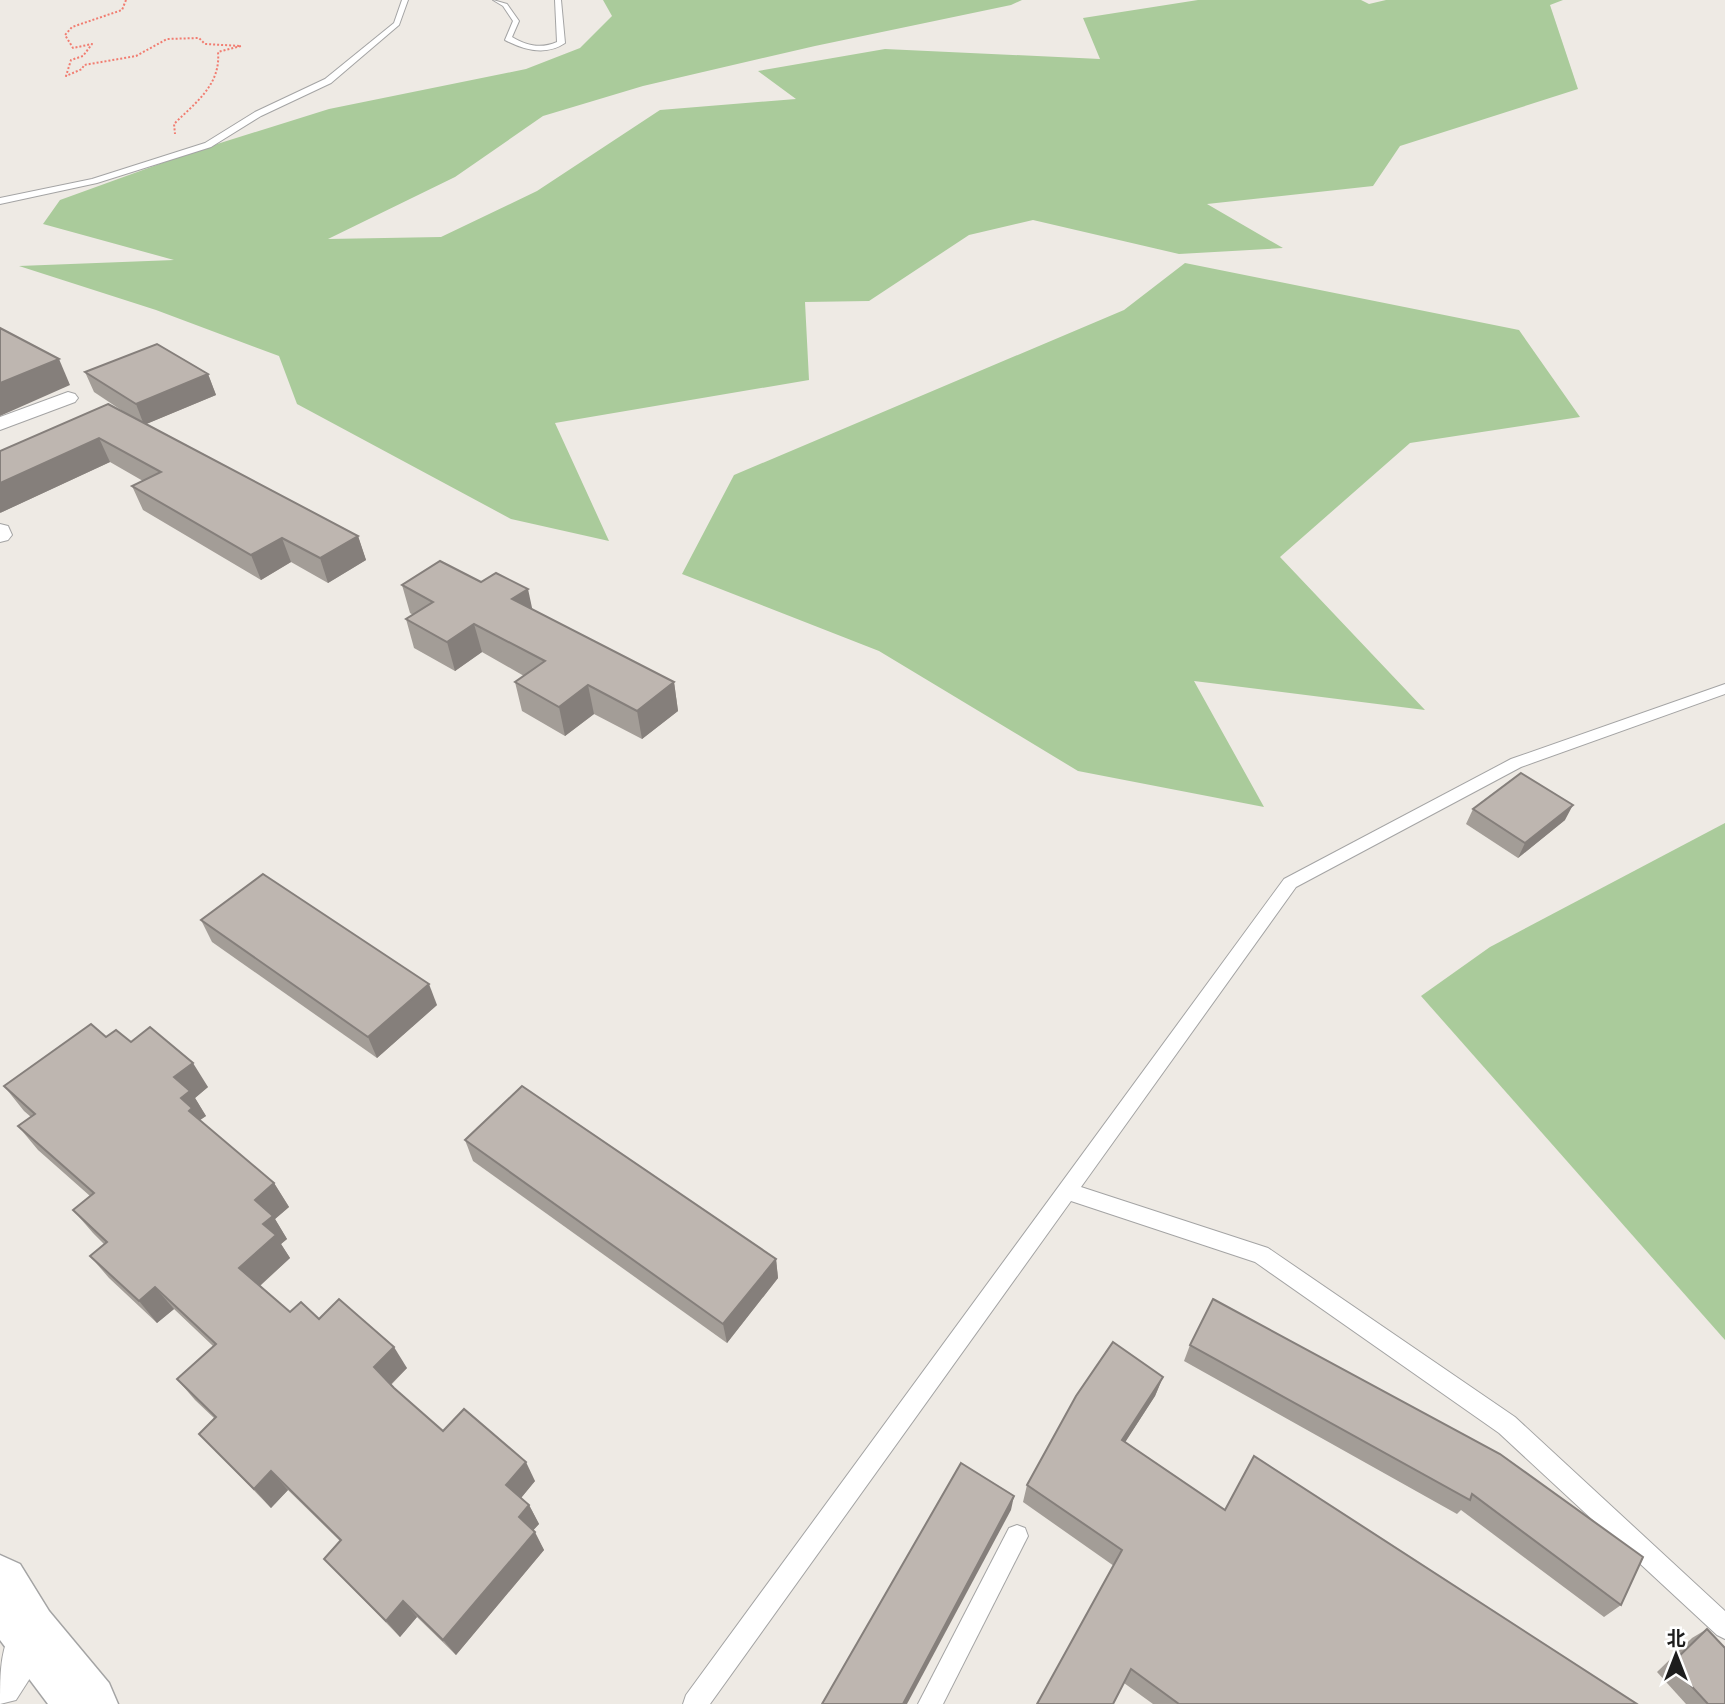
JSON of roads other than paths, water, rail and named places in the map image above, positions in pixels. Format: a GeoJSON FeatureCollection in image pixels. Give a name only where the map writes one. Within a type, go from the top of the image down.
{"type":"FeatureCollection","features":[{"type":"Feature","properties":{"kind":"street"},"geometry":{"type":"LineString","coordinates":[[0,424],[68,398]]}},
{"type":"Feature","properties":{"kind":"street"},"geometry":{"type":"LineString","coordinates":[[0,1584],[9,1602],[62,1675],[88,1704]]}},
{"type":"Feature","properties":{"kind":"street"},"geometry":{"type":"LineString","coordinates":[[0,1684],[32,1634]]}},
{"type":"Feature","properties":{"kind":"lane"},"geometry":{"type":"LineString","coordinates":[[0,201],[94,181],[208,145],[258,114],[328,81],[397,24],[405,0]]}},
{"type":"Feature","properties":{"kind":"lane"},"geometry":{"type":"LineString","coordinates":[[496,0],[505,5],[516,21],[508,38],[522,47],[533,49],[561,43],[558,0]]}},
{"type":"Feature","properties":{"kind":"lane"},"geometry":{"type":"LineString","coordinates":[[695,1704],[1290,883],[1516,763],[1725,689]]}},
{"type":"Feature","properties":{"kind":"lane"},"geometry":{"type":"LineString","coordinates":[[1067,1191],[1261,1255],[1507,1425],[1725,1627]]}},
{"type":"Feature","properties":{"kind":"lane"},"geometry":{"type":"LineString","coordinates":[[930,1704],[1017,1536]]}}]}
